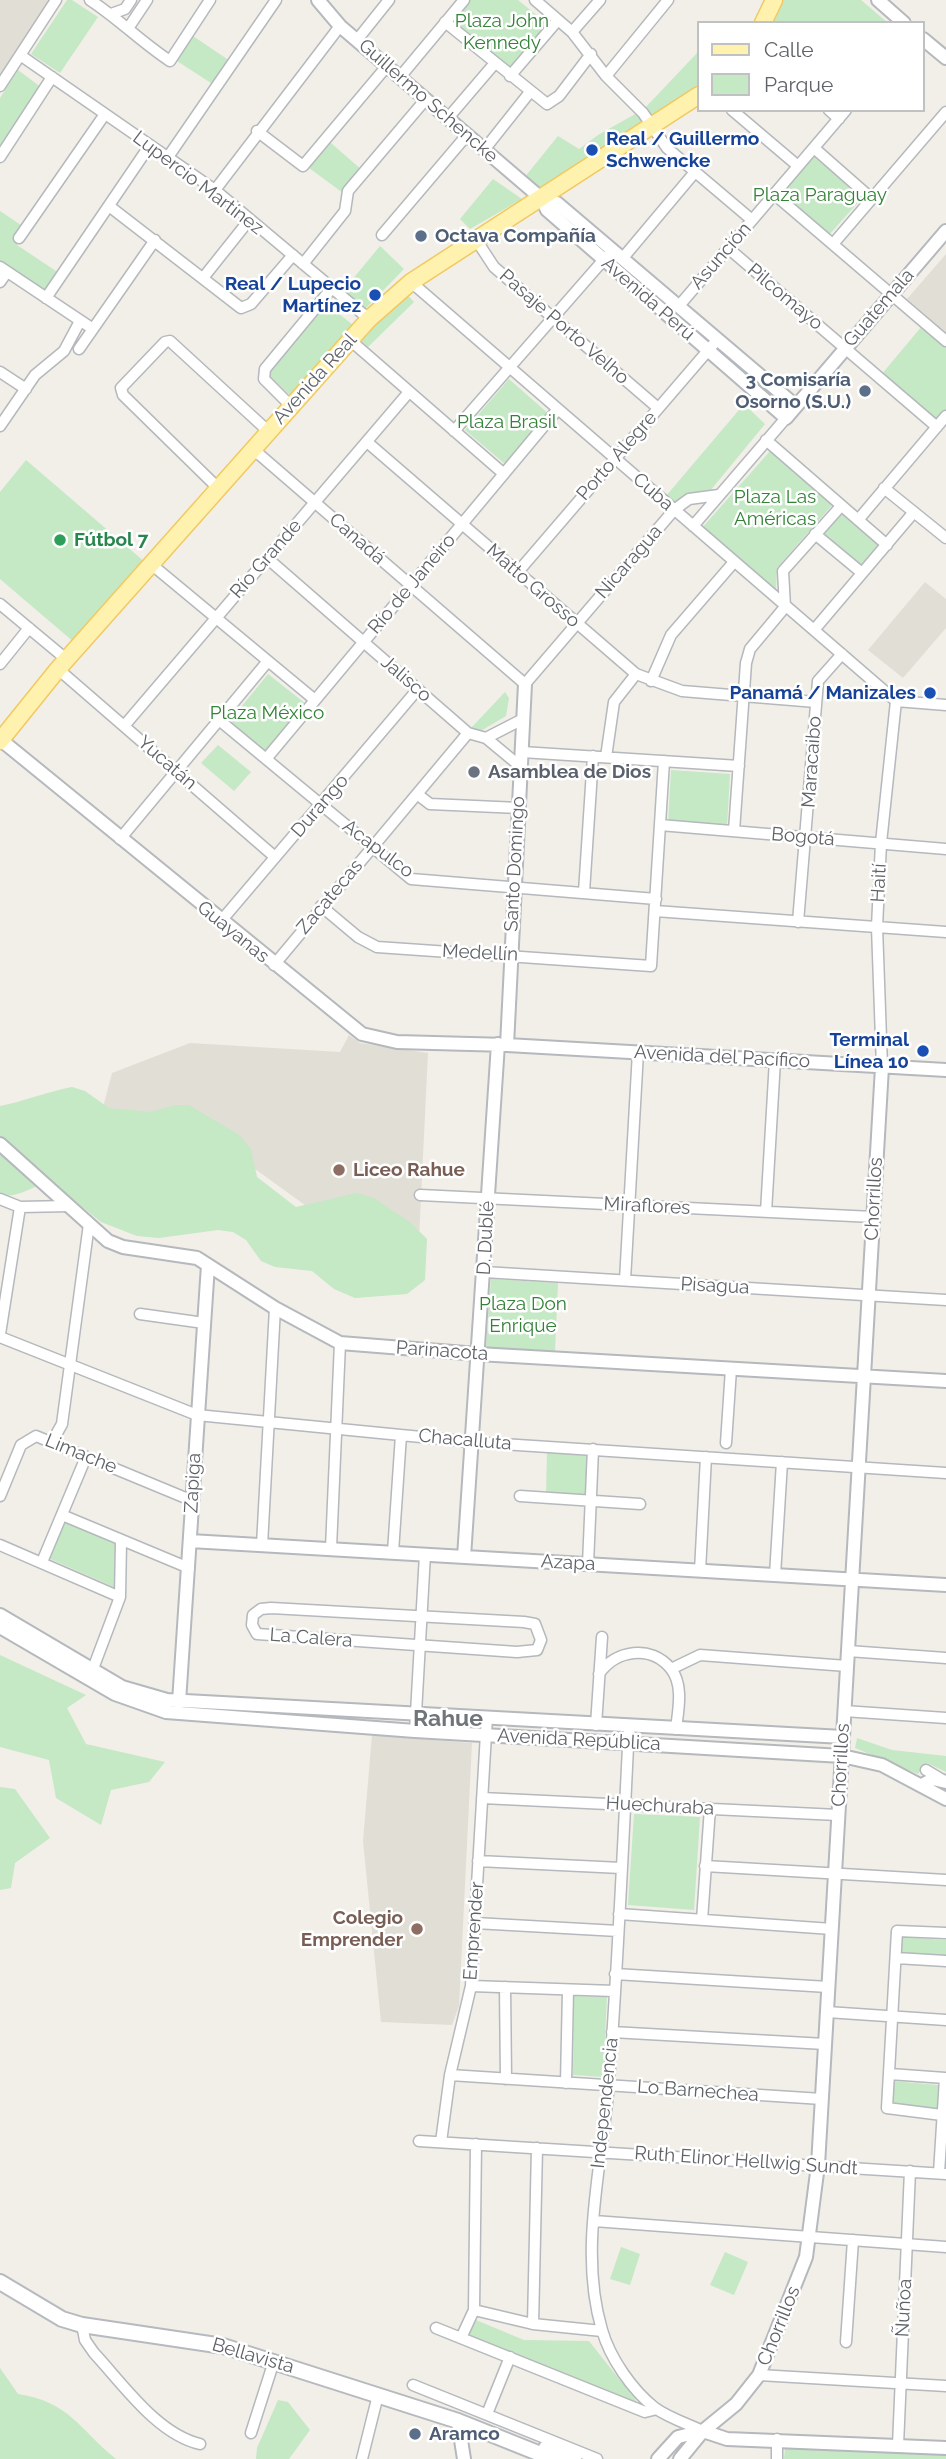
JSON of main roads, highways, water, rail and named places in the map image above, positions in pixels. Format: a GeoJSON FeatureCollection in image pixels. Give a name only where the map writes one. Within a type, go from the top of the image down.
{"type":"FeatureCollection","features":[{"type":"Feature","properties":{"kind":"main road"},"geometry":{"type":"LineString","coordinates":[[764,21],[774,0]]}},
{"type":"Feature","properties":{"kind":"main road","name":"Avenida Real"},"geometry":{"type":"LineString","coordinates":[[1,741],[62,664],[369,319],[411,282],[698,96]]}},
{"type":"Feature","properties":{"kind":"main road","name":"Bellavista"},"geometry":{"type":"LineString","coordinates":[[0,2281],[62,2319],[82,2325],[197,2340],[274,2361],[458,2421],[553,2459]]}},
{"type":"Feature","properties":{"kind":"main road","name":"Bellavista"},"geometry":{"type":"LineString","coordinates":[[507,2440],[540,2445],[573,2459]]}},
{"type":"Feature","properties":{"kind":"place","name":"Real / Guillermo Schwencke"},"geometry":{"type":"Point","coordinates":[592,150]}},
{"type":"Feature","properties":{"kind":"place","name":"Octava Compañía"},"geometry":{"type":"Point","coordinates":[421,236]}},
{"type":"Feature","properties":{"kind":"place","name":"Real / Lupecio Martínez"},"geometry":{"type":"Point","coordinates":[375,295]}},
{"type":"Feature","properties":{"kind":"place","name":"3 Comisaría Osorno (S.U.)"},"geometry":{"type":"Point","coordinates":[865,391]}},
{"type":"Feature","properties":{"kind":"place","name":"Fútbol 7"},"geometry":{"type":"Point","coordinates":[60,540]}},
{"type":"Feature","properties":{"kind":"place","name":"Panamá / Manizales"},"geometry":{"type":"Point","coordinates":[930,693]}},
{"type":"Feature","properties":{"kind":"place","name":"Asamblea de Dios"},"geometry":{"type":"Point","coordinates":[474,772]}},
{"type":"Feature","properties":{"kind":"place","name":"Terminal Línea 10"},"geometry":{"type":"Point","coordinates":[923,1051]}},
{"type":"Feature","properties":{"kind":"place","name":"Liceo Rahue"},"geometry":{"type":"Point","coordinates":[339,1170]}},
{"type":"Feature","properties":{"kind":"place","name":"Colegio Emprender"},"geometry":{"type":"Point","coordinates":[417,1929]}},
{"type":"Feature","properties":{"kind":"place","name":"Aramco"},"geometry":{"type":"Point","coordinates":[415,2434]}},
{"type":"Feature","properties":{"kind":"district","name":"Rahue"},"geometry":{"type":"Point","coordinates":[448,1719]}},
{"type":"Feature","properties":{"kind":"park label","name":"Plaza John Kennedy"},"geometry":{"type":"Point","coordinates":[502,32]}},
{"type":"Feature","properties":{"kind":"park label","name":"Plaza Paraguay"},"geometry":{"type":"Point","coordinates":[820,195]}},
{"type":"Feature","properties":{"kind":"park label","name":"Plaza Brasil"},"geometry":{"type":"Point","coordinates":[507,422]}},
{"type":"Feature","properties":{"kind":"park label","name":"Plaza Las Américas"},"geometry":{"type":"Point","coordinates":[775,508]}},
{"type":"Feature","properties":{"kind":"park label","name":"Plaza México"},"geometry":{"type":"Point","coordinates":[267,713]}},
{"type":"Feature","properties":{"kind":"park label","name":"Plaza Don Enrique"},"geometry":{"type":"Point","coordinates":[523,1315]}}]}
